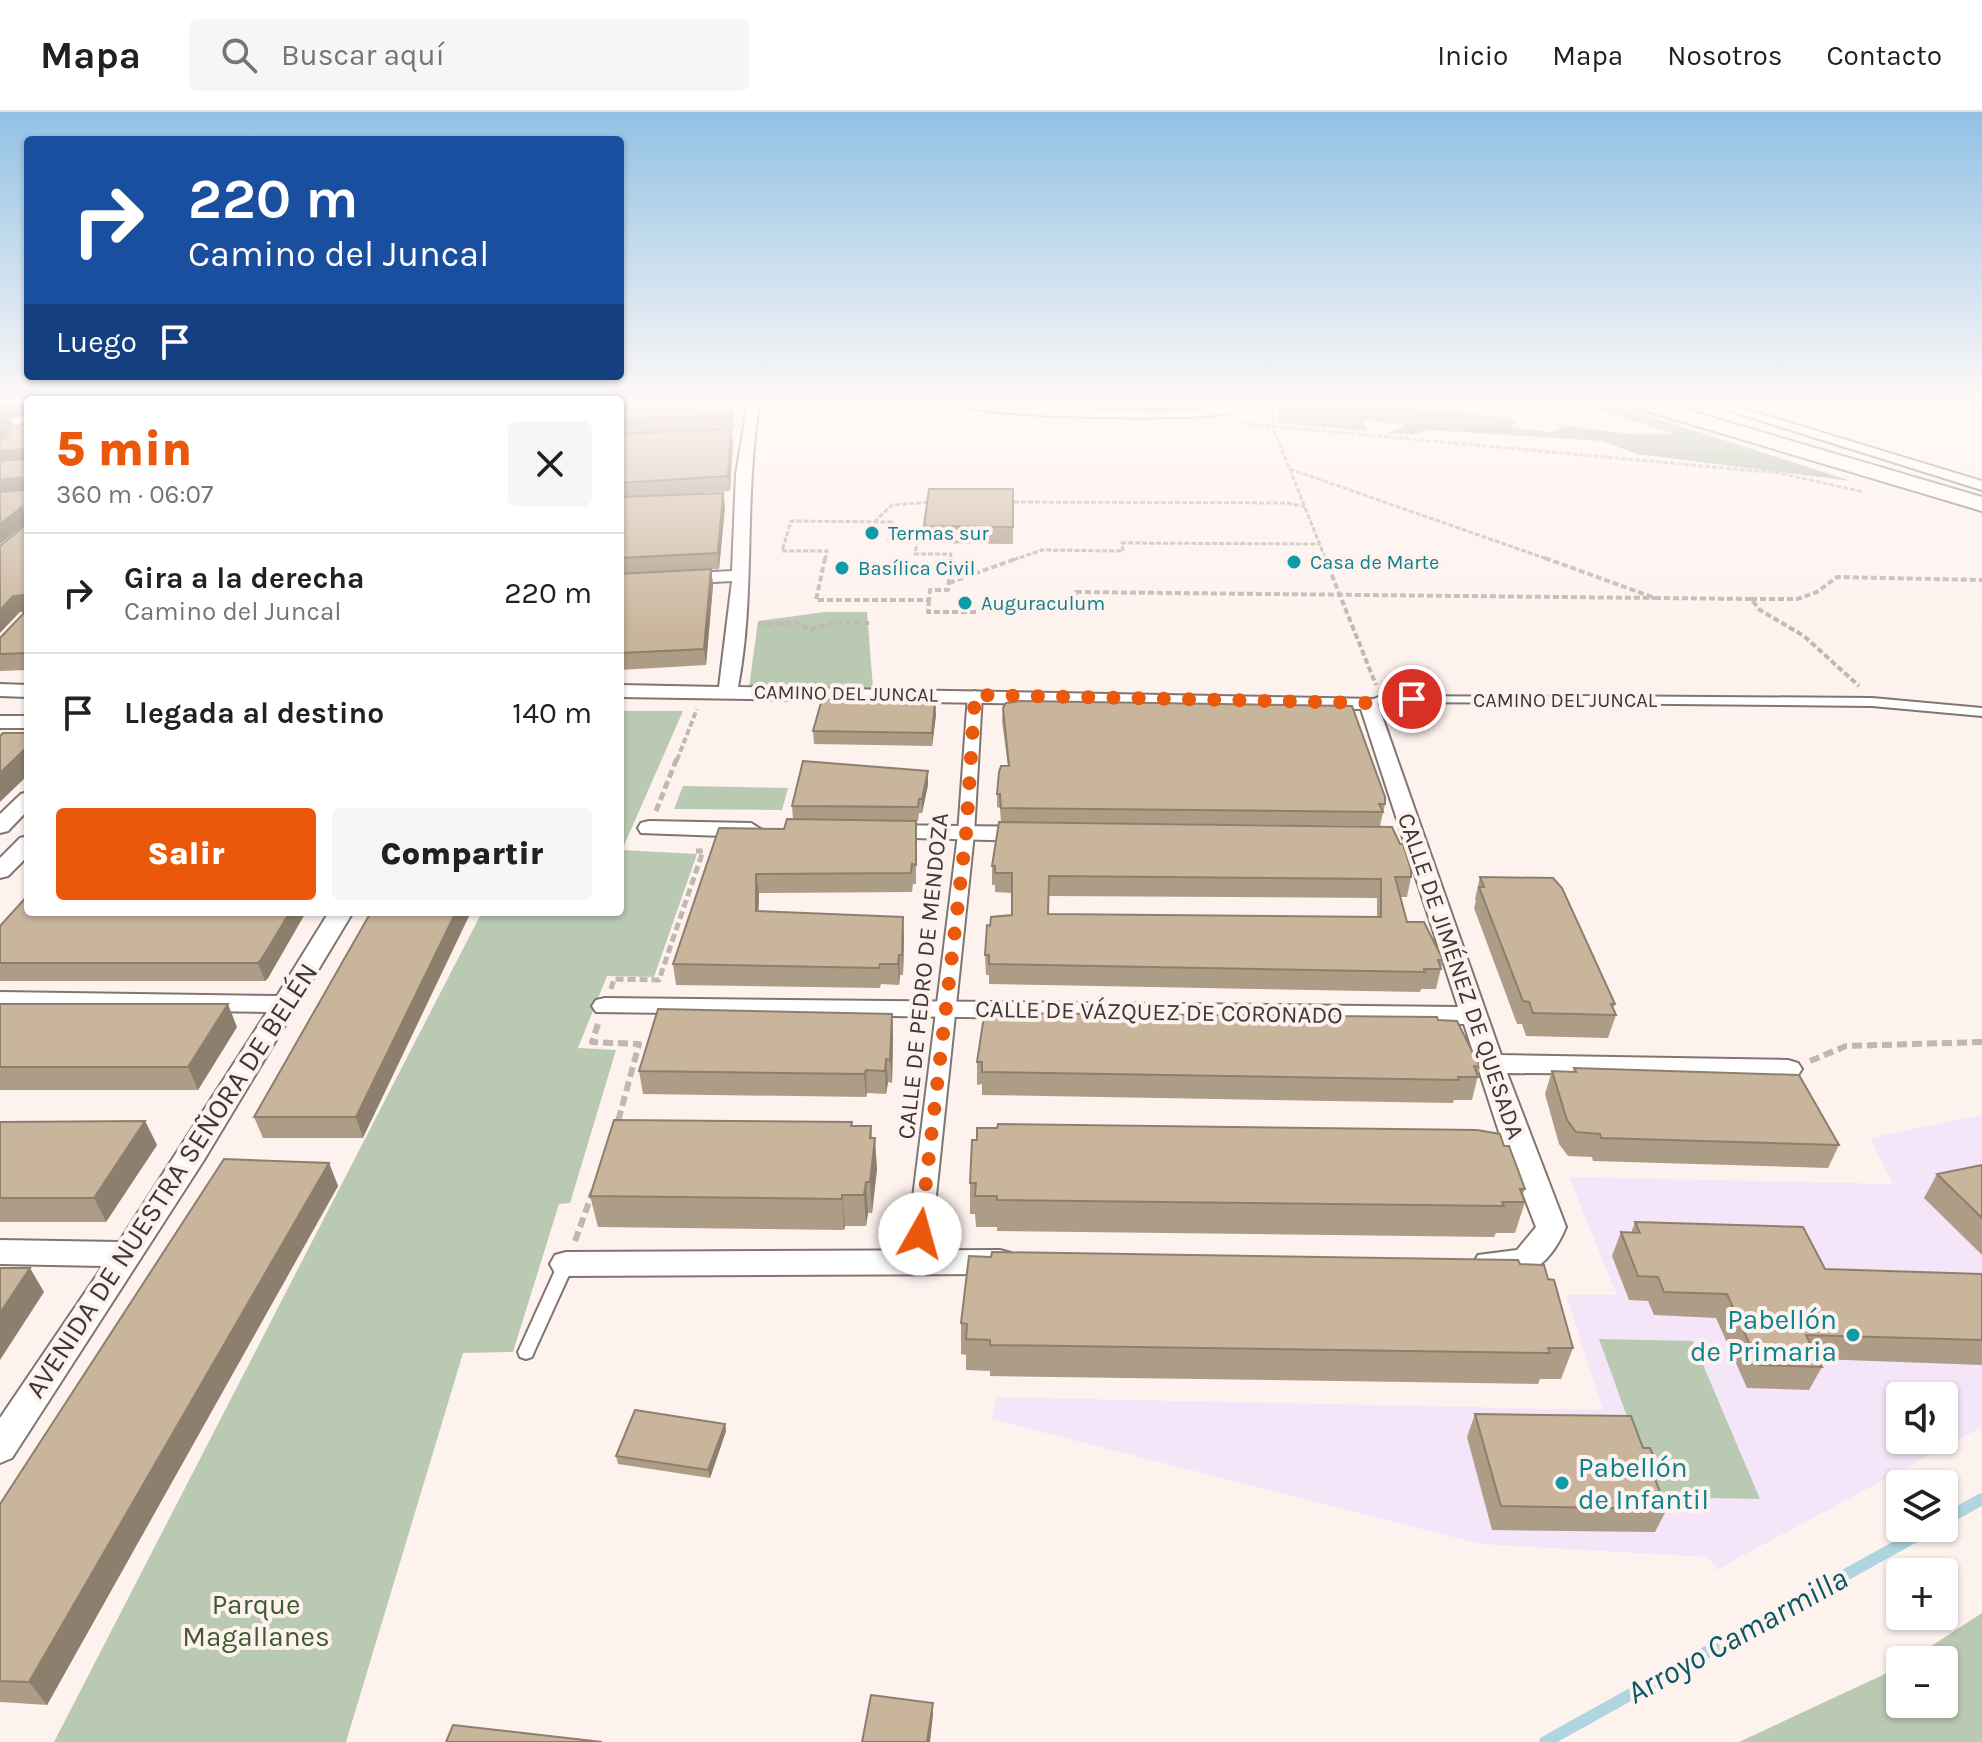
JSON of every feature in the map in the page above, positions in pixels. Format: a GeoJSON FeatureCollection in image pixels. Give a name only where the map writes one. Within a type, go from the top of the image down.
{"type":"FeatureCollection","features":[{"type":"Feature","properties":{"kind":"main road"},"geometry":{"type":"LineString","coordinates":[[1894,478],[1982,504]]}},
{"type":"Feature","properties":{"kind":"main road"},"geometry":{"type":"LineString","coordinates":[[1924,478],[1982,495]]}},
{"type":"Feature","properties":{"kind":"street"},"geometry":{"type":"LineString","coordinates":[[728,691],[738,655],[739,576],[735,499],[742,478]]}},
{"type":"Feature","properties":{"kind":"street"},"geometry":{"type":"LineString","coordinates":[[1956,478],[1982,486]]}},
{"type":"Feature","properties":{"kind":"street"},"geometry":{"type":"LineString","coordinates":[[624,582],[739,576]]}},
{"type":"Feature","properties":{"kind":"street"},"geometry":{"type":"LineString","coordinates":[[0,690],[24,691]]}},
{"type":"Feature","properties":{"kind":"street","name":"CAMINO DEL JUNCAL"},"geometry":{"type":"LineString","coordinates":[[624,691],[1375,701]]}},
{"type":"Feature","properties":{"kind":"street","name":"CALLE DE PEDRO DE MENDOZA"},"geometry":{"type":"LineString","coordinates":[[917,1262],[966,834],[975,695]]}},
{"type":"Feature","properties":{"kind":"street","name":"CAMINO DEL JUNCAL"},"geometry":{"type":"LineString","coordinates":[[1572,700],[1872,702],[1982,712]]}},
{"type":"Feature","properties":{"kind":"street","name":"CALLE DE JIMÉNEZ DE QUESADA"},"geometry":{"type":"LineString","coordinates":[[1375,701],[1406,836],[1551,1227],[1543,1247],[1519,1265],[1456,1264]]}},
{"type":"Feature","properties":{"kind":"street"},"geometry":{"type":"LineString","coordinates":[[0,722],[24,722]]}},
{"type":"Feature","properties":{"kind":"street"},"geometry":{"type":"LineString","coordinates":[[0,826],[24,802]]}},
{"type":"Feature","properties":{"kind":"street"},"geometry":{"type":"LineString","coordinates":[[649,828],[776,831]]}},
{"type":"Feature","properties":{"kind":"street"},"geometry":{"type":"LineString","coordinates":[[855,832],[1046,834]]}},
{"type":"Feature","properties":{"kind":"street"},"geometry":{"type":"LineString","coordinates":[[0,871],[24,847]]}},
{"type":"Feature","properties":{"kind":"street","name":"AVENIDA DE NUESTRA SEÑORA DE BELÉN"},"geometry":{"type":"LineString","coordinates":[[0,1447],[128,1254],[339,916]]}},
{"type":"Feature","properties":{"kind":"street"},"geometry":{"type":"LineString","coordinates":[[0,1000],[285,1004]]}},
{"type":"Feature","properties":{"kind":"street","name":"CALLE DE VÁZQUEZ DE CORONADO"},"geometry":{"type":"LineString","coordinates":[[605,1006],[1474,1016]]}},
{"type":"Feature","properties":{"kind":"street"},"geometry":{"type":"LineString","coordinates":[[1490,1064],[1788,1069]]}},
{"type":"Feature","properties":{"kind":"street"},"geometry":{"type":"LineString","coordinates":[[0,1252],[128,1254]]}},
{"type":"Feature","properties":{"kind":"street"},"geometry":{"type":"LineString","coordinates":[[566,1264],[1028,1262]]}},
{"type":"Feature","properties":{"kind":"lane","name":"CAMINO DEL JUNCAL"},"geometry":{"type":"LineString","coordinates":[[1375,701],[1572,700]]}},
{"type":"Feature","properties":{"kind":"lane"},"geometry":{"type":"LineString","coordinates":[[526,1352],[566,1264]]}},
{"type":"Feature","properties":{"kind":"path"},"geometry":{"type":"LineString","coordinates":[[1294,478],[1342,595],[1375,701]]}},
{"type":"Feature","properties":{"kind":"path"},"geometry":{"type":"LineString","coordinates":[[1321,478],[1655,598]]}},
{"type":"Feature","properties":{"kind":"path"},"geometry":{"type":"LineString","coordinates":[[1801,478],[1809,479]]}},
{"type":"Feature","properties":{"kind":"path"},"geometry":{"type":"LineString","coordinates":[[874,522],[880,510],[898,502],[945,502]]}},
{"type":"Feature","properties":{"kind":"path"},"geometry":{"type":"LineString","coordinates":[[1007,502],[1288,503],[1305,507]]}},
{"type":"Feature","properties":{"kind":"path"},"geometry":{"type":"LineString","coordinates":[[929,600],[816,600],[827,551],[782,551],[791,521],[892,524],[889,541],[917,542],[915,554],[951,554],[948,590],[930,590],[928,612],[994,612],[994,604],[1075,605],[1076,592],[1800,600],[1815,596],[1837,577],[1982,580]]}},
{"type":"Feature","properties":{"kind":"path"},"geometry":{"type":"LineString","coordinates":[[949,583],[1042,550],[1123,551],[1122,543],[1320,544]]}},
{"type":"Feature","properties":{"kind":"path"},"geometry":{"type":"LineString","coordinates":[[1751,599],[1760,610],[1804,636],[1872,702]]}},
{"type":"Feature","properties":{"kind":"path"},"geometry":{"type":"LineString","coordinates":[[754,624],[797,623],[799,627],[811,630],[832,623],[872,623]]}},
{"type":"Feature","properties":{"kind":"path"},"geometry":{"type":"LineString","coordinates":[[649,828],[699,705],[725,705],[728,691]]}},
{"type":"Feature","properties":{"kind":"path"},"geometry":{"type":"LineString","coordinates":[[612,1137],[639,1044],[592,1042],[614,979],[659,980],[703,851],[687,850]]}},
{"type":"Feature","properties":{"kind":"path"},"geometry":{"type":"LineString","coordinates":[[1788,1069],[1846,1046],[1982,1042]]}},
{"type":"Feature","properties":{"kind":"path"},"geometry":{"type":"LineString","coordinates":[[566,1264],[597,1179]]}},
{"type":"Feature","properties":{"kind":"shaded area"},"geometry":{"type":"Polygon","coordinates":[[[1982,1115],[1982,1427],[1958,1440],[1958,1382],[1886,1382],[1886,1454],[1932,1454],[1902,1470],[1886,1470],[1886,1479],[1716,1570],[1708,1557],[1480,1544],[991,1419],[997,1397],[1603,1410],[1566,1295],[1617,1295],[1569,1177],[1893,1184],[1870,1138],[1982,1115]]]}},
{"type":"Feature","properties":{"kind":"green space"},"geometry":{"type":"Polygon","coordinates":[[[824,612],[867,612],[873,688],[749,687],[758,621],[824,612]]]}},
{"type":"Feature","properties":{"kind":"green space","name":"Parque Magallanes"},"geometry":{"type":"Polygon","coordinates":[[[624,711],[683,711],[624,845],[624,711]]]}},
{"type":"Feature","properties":{"kind":"green space"},"geometry":{"type":"Polygon","coordinates":[[[683,786],[788,788],[782,810],[674,809],[683,786]]]}},
{"type":"Feature","properties":{"kind":"green space","name":"Parque Magallanes"},"geometry":{"type":"Polygon","coordinates":[[[624,850],[697,854],[654,977],[607,976],[578,1048],[616,1050],[570,1203],[559,1204],[513,1352],[463,1353],[346,1742],[54,1742],[480,916],[624,916],[624,850]]]}},
{"type":"Feature","properties":{"kind":"green space"},"geometry":{"type":"Polygon","coordinates":[[[1599,1339],[1693,1341],[1760,1499],[1656,1497],[1599,1339]]]}},
{"type":"Feature","properties":{"kind":"green space"},"geometry":{"type":"Polygon","coordinates":[[[1982,1613],[1982,1742],[1739,1742],[1886,1674],[1886,1718],[1958,1718],[1958,1646],[1931,1646],[1982,1613]]]}},
{"type":"Feature","properties":{"kind":"building"},"geometry":{"type":"Polygon","coordinates":[[[624,478],[696,478],[624,483],[624,478]]]}},
{"type":"Feature","properties":{"kind":"building"},"geometry":{"type":"Polygon","coordinates":[[[929,489],[1013,489],[1013,527],[924,526],[929,489]]]}},
{"type":"Feature","properties":{"kind":"building"},"geometry":{"type":"Polygon","coordinates":[[[24,490],[24,526],[22,507],[0,524],[0,492],[24,490]]]}},
{"type":"Feature","properties":{"kind":"building"},"geometry":{"type":"Polygon","coordinates":[[[723,493],[718,553],[624,558],[624,497],[723,493]]]}},
{"type":"Feature","properties":{"kind":"building"},"geometry":{"type":"Polygon","coordinates":[[[24,526],[24,653],[0,654],[0,638],[23,614],[23,595],[13,596],[0,610],[0,546],[24,526]]]}},
{"type":"Feature","properties":{"kind":"building"},"geometry":{"type":"Polygon","coordinates":[[[711,569],[704,649],[624,653],[624,574],[711,569]]]}},
{"type":"Feature","properties":{"kind":"building"},"geometry":{"type":"Polygon","coordinates":[[[822,699],[935,702],[932,733],[813,731],[822,699]]]}},
{"type":"Feature","properties":{"kind":"building"},"geometry":{"type":"Polygon","coordinates":[[[1006,703],[1352,706],[1385,797],[1385,804],[1379,804],[1383,812],[1001,808],[1000,794],[997,794],[999,772],[1001,766],[1009,766],[1003,708],[1006,703]]]}},
{"type":"Feature","properties":{"kind":"building"},"geometry":{"type":"Polygon","coordinates":[[[3,733],[24,733],[24,750],[0,773],[0,736],[3,733]]]}},
{"type":"Feature","properties":{"kind":"building"},"geometry":{"type":"Polygon","coordinates":[[[803,761],[928,771],[918,807],[792,806],[803,761]]]}},
{"type":"Feature","properties":{"kind":"building"},"geometry":{"type":"Polygon","coordinates":[[[787,819],[916,821],[916,865],[912,864],[911,873],[756,874],[756,911],[903,917],[902,955],[899,955],[898,964],[880,964],[879,968],[673,964],[719,828],[784,829],[787,819]]]}},
{"type":"Feature","properties":{"kind":"building"},"geometry":{"type":"Polygon","coordinates":[[[999,822],[1392,827],[1400,844],[1403,844],[1411,870],[1411,877],[1395,877],[1407,922],[1424,922],[1443,960],[1438,960],[1441,969],[1424,969],[1425,972],[989,964],[989,955],[985,955],[987,925],[990,926],[991,917],[1012,915],[1012,873],[995,873],[995,866],[992,866],[999,822]],[[1049,876],[1048,914],[1381,917],[1381,879],[1049,876]]]}},
{"type":"Feature","properties":{"kind":"building"},"geometry":{"type":"Polygon","coordinates":[[[1480,877],[1553,878],[1562,888],[1615,1004],[1611,1004],[1616,1015],[1533,1013],[1529,1002],[1523,1001],[1479,887],[1484,887],[1480,877]]]}},
{"type":"Feature","properties":{"kind":"building"},"geometry":{"type":"Polygon","coordinates":[[[24,899],[24,916],[288,916],[258,963],[0,963],[0,926],[24,899]]]}},
{"type":"Feature","properties":{"kind":"building"},"geometry":{"type":"Polygon","coordinates":[[[369,916],[454,916],[356,1117],[254,1117],[369,916]]]}},
{"type":"Feature","properties":{"kind":"building"},"geometry":{"type":"Polygon","coordinates":[[[0,1004],[228,1004],[188,1067],[0,1067],[0,1004]]]}},
{"type":"Feature","properties":{"kind":"building"},"geometry":{"type":"Polygon","coordinates":[[[658,1009],[892,1014],[890,1060],[886,1059],[885,1071],[866,1070],[864,1074],[639,1071],[658,1009]]]}},
{"type":"Feature","properties":{"kind":"building"},"geometry":{"type":"Polygon","coordinates":[[[1002,1013],[1437,1017],[1438,1020],[1457,1021],[1480,1067],[1474,1066],[1478,1077],[1458,1077],[1459,1080],[982,1072],[982,1062],[977,1062],[984,1016],[1002,1016],[1002,1013]]]}},
{"type":"Feature","properties":{"kind":"building"},"geometry":{"type":"Polygon","coordinates":[[[1574,1068],[1799,1075],[1839,1145],[1601,1138],[1600,1134],[1576,1132],[1567,1120],[1552,1071],[1576,1072],[1574,1068]]]}},
{"type":"Feature","properties":{"kind":"building"},"geometry":{"type":"Polygon","coordinates":[[[614,1120],[852,1122],[851,1126],[871,1126],[870,1138],[875,1138],[870,1182],[866,1182],[864,1195],[842,1195],[842,1199],[590,1196],[614,1120]]]}},
{"type":"Feature","properties":{"kind":"building"},"geometry":{"type":"Polygon","coordinates":[[[145,1121],[94,1198],[0,1198],[0,1122],[145,1121]]]}},
{"type":"Feature","properties":{"kind":"building"},"geometry":{"type":"Polygon","coordinates":[[[998,1124],[1477,1130],[1500,1134],[1504,1146],[1509,1146],[1525,1189],[1520,1189],[1525,1202],[1502,1202],[1504,1206],[997,1200],[997,1196],[975,1196],[976,1183],[970,1183],[972,1140],[977,1140],[977,1128],[997,1128],[998,1124]]]}},
{"type":"Feature","properties":{"kind":"building"},"geometry":{"type":"Polygon","coordinates":[[[224,1159],[329,1163],[29,1682],[0,1681],[0,1504],[224,1159]]]}},
{"type":"Feature","properties":{"kind":"building"},"geometry":{"type":"Polygon","coordinates":[[[1982,1165],[1982,1218],[1937,1174],[1982,1165]]]}},
{"type":"Feature","properties":{"kind":"building","name":"Pabellón de Primaria"},"geometry":{"type":"Polygon","coordinates":[[[1635,1222],[1803,1227],[1825,1269],[1982,1274],[1982,1340],[1806,1335],[1822,1367],[1759,1365],[1727,1294],[1664,1292],[1658,1277],[1638,1276],[1621,1232],[1640,1233],[1635,1222]]]}},
{"type":"Feature","properties":{"kind":"building"},"geometry":{"type":"Polygon","coordinates":[[[992,1252],[1518,1260],[1520,1264],[1544,1265],[1548,1279],[1554,1280],[1573,1348],[1548,1348],[1550,1353],[990,1345],[990,1340],[966,1339],[967,1324],[961,1323],[969,1256],[991,1257],[992,1252]]]}},
{"type":"Feature","properties":{"kind":"building"},"geometry":{"type":"Polygon","coordinates":[[[0,1268],[30,1268],[0,1313],[0,1268]]]}},
{"type":"Feature","properties":{"kind":"building"},"geometry":{"type":"Polygon","coordinates":[[[635,1410],[725,1424],[708,1470],[616,1456],[635,1410]]]}},
{"type":"Feature","properties":{"kind":"building","name":"Pabellón de Infantil"},"geometry":{"type":"Polygon","coordinates":[[[1475,1414],[1631,1416],[1643,1448],[1650,1448],[1660,1472],[1652,1472],[1667,1509],[1501,1506],[1475,1414]]]}},
{"type":"Feature","properties":{"kind":"building"},"geometry":{"type":"Polygon","coordinates":[[[871,1695],[933,1703],[927,1742],[862,1742],[871,1695]]]}},
{"type":"Feature","properties":{"kind":"building"},"geometry":{"type":"Polygon","coordinates":[[[453,1725],[602,1742],[446,1742],[453,1725]]]}},
{"type":"Feature","properties":{"kind":"waterway","name":"Arroyo Camarmilla"},"geometry":{"type":"LineString","coordinates":[[1958,1512],[1982,1499]]}},
{"type":"Feature","properties":{"kind":"waterway","name":"Arroyo Camarmilla"},"geometry":{"type":"LineString","coordinates":[[1545,1742],[1905,1542]]}},
{"type":"Feature","properties":{"kind":"place","name":"Termas sur"},"geometry":{"type":"Point","coordinates":[872,533]}},
{"type":"Feature","properties":{"kind":"place","name":"Casa de Marte"},"geometry":{"type":"Point","coordinates":[1294,562]}},
{"type":"Feature","properties":{"kind":"place","name":"Basílica Civil"},"geometry":{"type":"Point","coordinates":[842,568]}},
{"type":"Feature","properties":{"kind":"place","name":"Auguraculum"},"geometry":{"type":"Point","coordinates":[965,603]}},
{"type":"Feature","properties":{"kind":"place","name":"Pabellón de Primaria"},"geometry":{"type":"Point","coordinates":[1853,1335]}},
{"type":"Feature","properties":{"kind":"place","name":"Pabellón de Infantil"},"geometry":{"type":"Point","coordinates":[1562,1483]}},
{"type":"Feature","properties":{"kind":"route"},"geometry":{"type":"LineString","coordinates":[[920,1234],[966,834],[975,695],[1369,703],[1381,699],[1412,699]]}}]}
